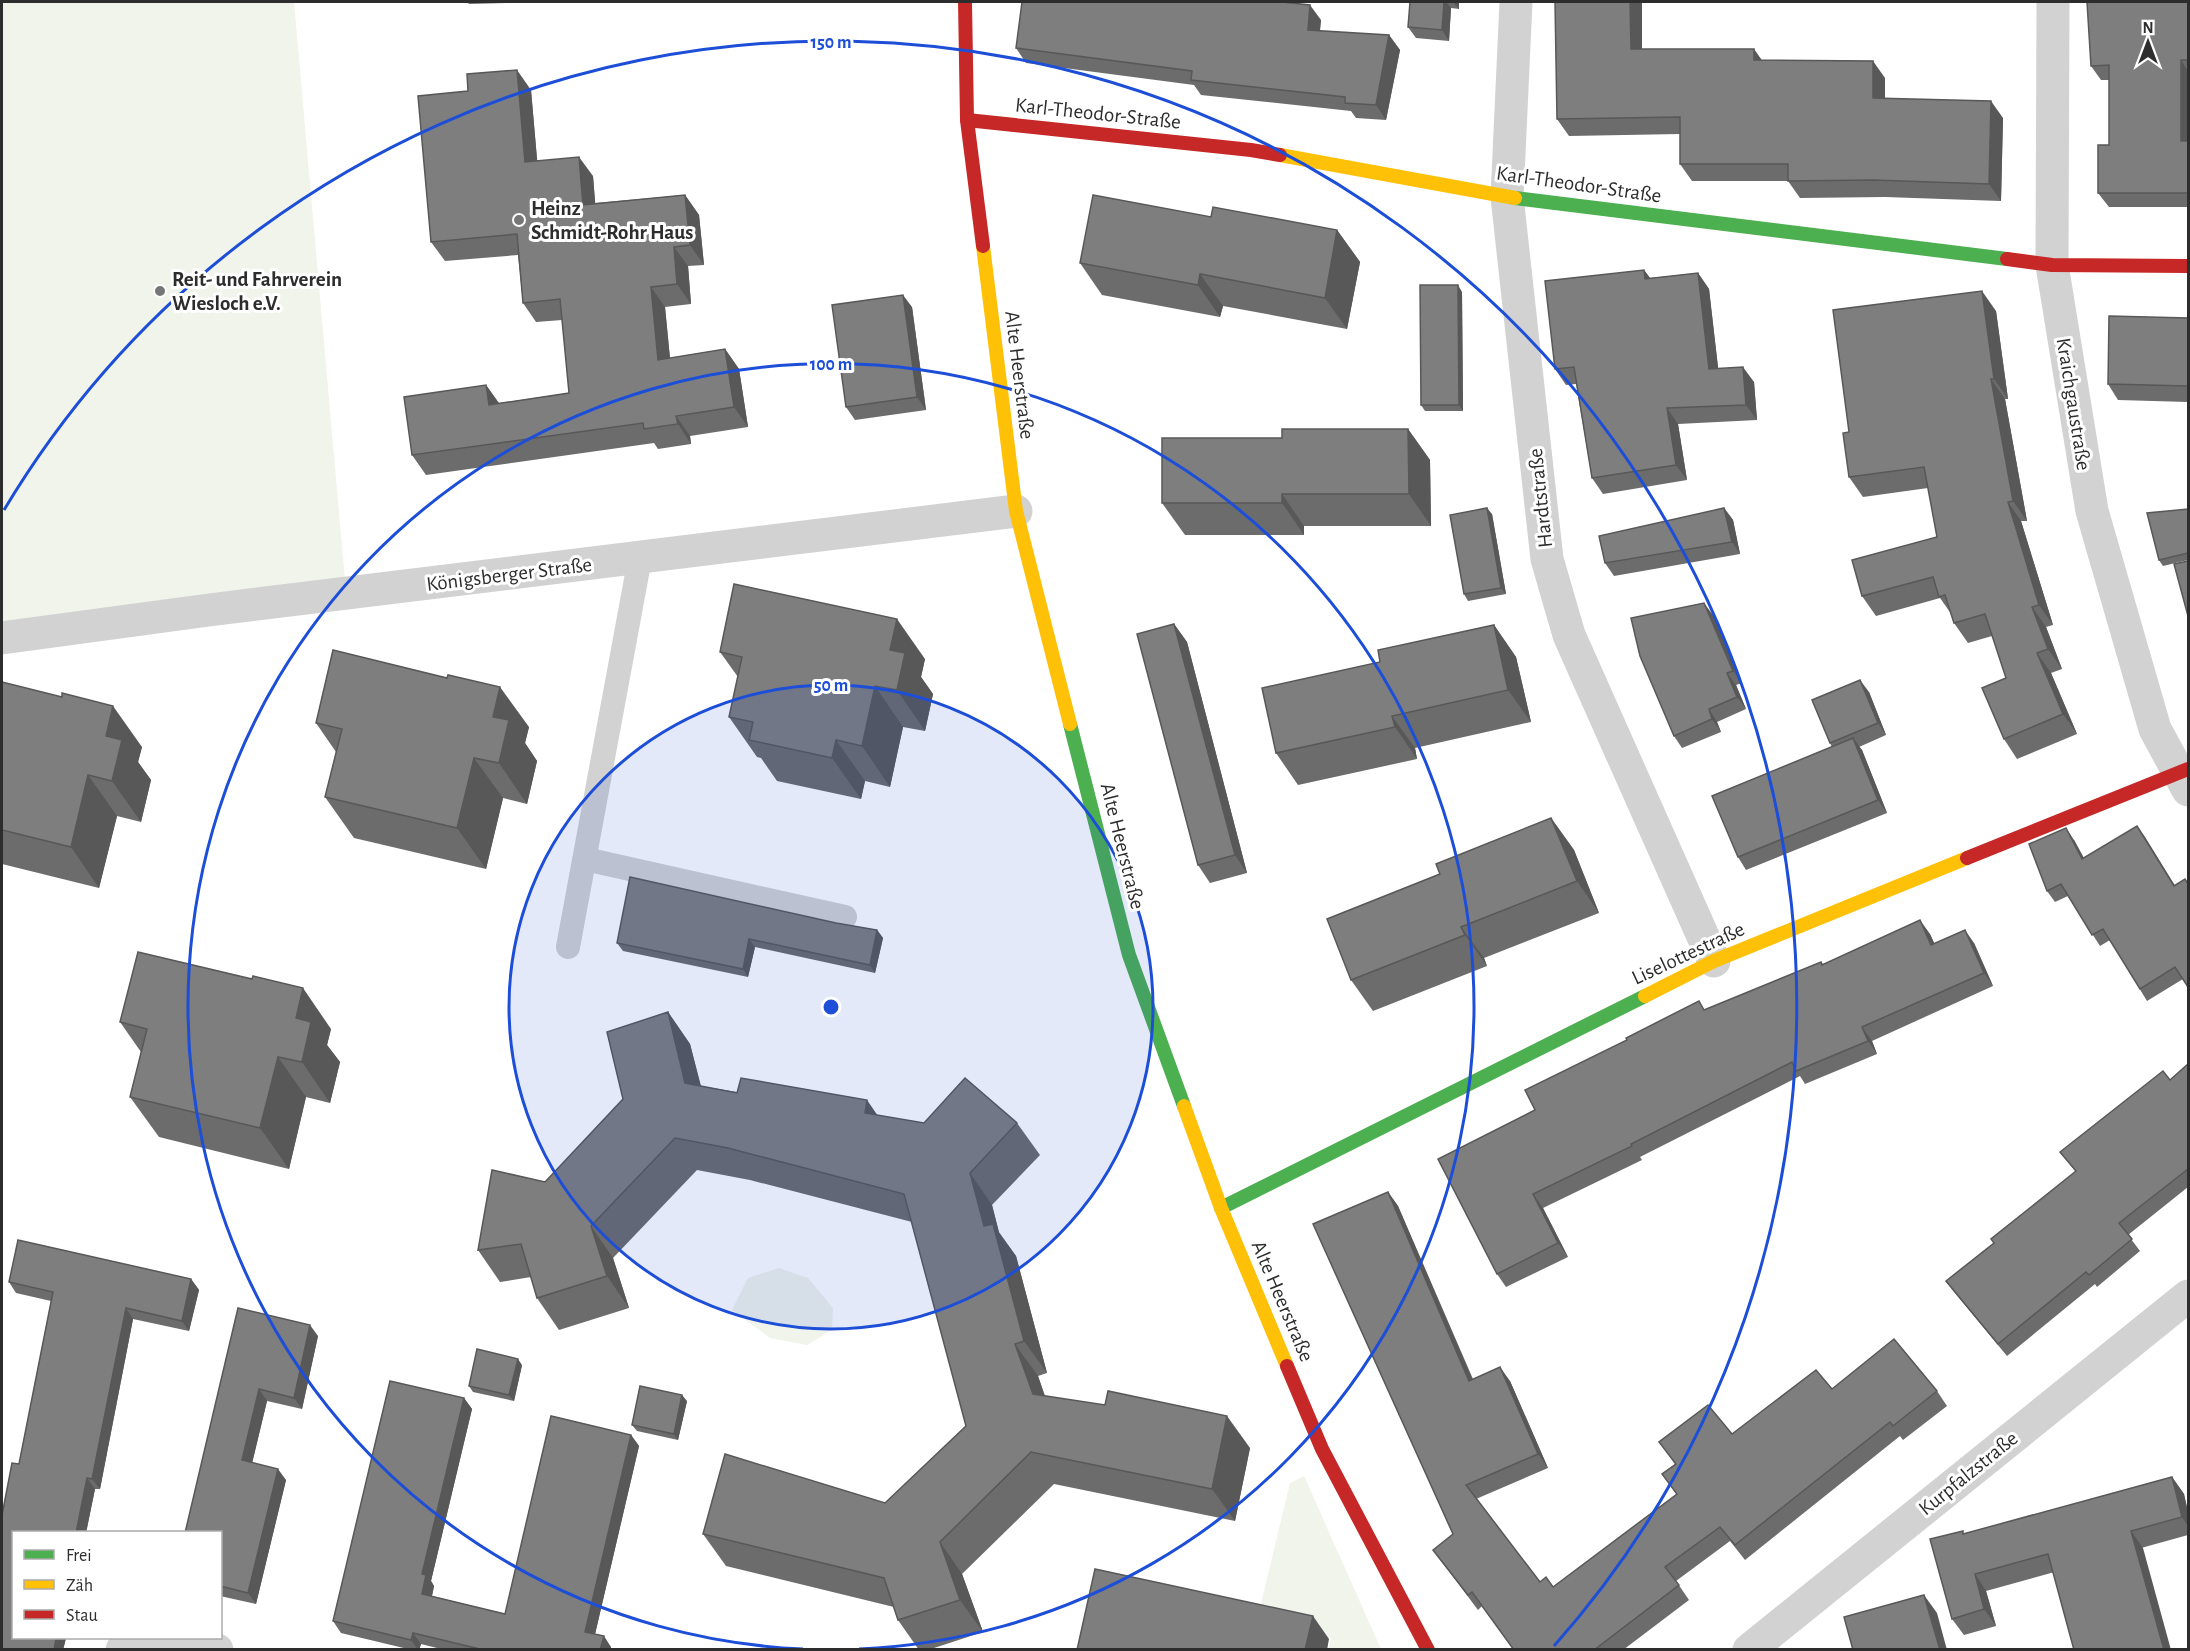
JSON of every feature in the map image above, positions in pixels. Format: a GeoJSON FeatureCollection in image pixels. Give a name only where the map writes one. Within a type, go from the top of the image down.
{"type":"FeatureCollection","features":[{"type":"Feature","properties":{"kind":"street","name":"Alte Heerstraße"},"geometry":{"type":"LineString","coordinates":[[964,2],[967,120],[1016,511],[1129,955],[1221,1208],[1322,1449],[1428,1650]]}},
{"type":"Feature","properties":{"kind":"street","name":"Hardtstraße"},"geometry":{"type":"LineString","coordinates":[[1516,2],[1507,197],[1546,559],[1569,635],[1714,961]]}},
{"type":"Feature","properties":{"kind":"street","name":"Kraichgaustraße"},"geometry":{"type":"LineString","coordinates":[[2053,2],[2052,265],[2092,510],[2156,729],[2186,777]]}},
{"type":"Feature","properties":{"kind":"street","name":"Karl-Theodor-Straße"},"geometry":{"type":"LineString","coordinates":[[967,120],[1251,150],[1507,197],[2052,265],[2188,266]]}},
{"type":"Feature","properties":{"kind":"street","name":"Königsberger Straße"},"geometry":{"type":"LineString","coordinates":[[2,638],[209,610],[1016,511]]}},
{"type":"Feature","properties":{"kind":"street","name":"Liselottestraße"},"geometry":{"type":"LineString","coordinates":[[1221,1208],[1714,961],[2186,777]]}},
{"type":"Feature","properties":{"kind":"street","name":"Kurpfalzstraße"},"geometry":{"type":"LineString","coordinates":[[1749,1650],[2187,1299]]}},
{"type":"Feature","properties":{"kind":"street"},"geometry":{"type":"LineString","coordinates":[[122,1650],[186,1642],[217,1650]]}},
{"type":"Feature","properties":{"kind":"lane"},"geometry":{"type":"LineString","coordinates":[[568,947],[640,558]]}},
{"type":"Feature","properties":{"kind":"lane"},"geometry":{"type":"LineString","coordinates":[[585,859],[845,917]]}},
{"type":"Feature","properties":{"kind":"shaded area","name":"Reit- und Fahrverein Wiesloch e.V."},"geometry":{"type":"Polygon","coordinates":[[[2,2],[294,2],[345,581],[2,630],[2,2]]]}},
{"type":"Feature","properties":{"kind":"shaded area"},"geometry":{"type":"Polygon","coordinates":[[[779,1268],[808,1278],[833,1308],[832,1330],[807,1345],[770,1338],[732,1310],[748,1278],[779,1268]]]}},
{"type":"Feature","properties":{"kind":"shaded area"},"geometry":{"type":"Polygon","coordinates":[[[1304,1476],[1381,1649],[1328,1649],[1331,1638],[1189,1605],[1192,1590],[1261,1604],[1290,1483],[1304,1476]]]}},
{"type":"Feature","properties":{"kind":"building"},"geometry":{"type":"Polygon","coordinates":[[[1022,2],[1282,2],[1310,5],[1308,30],[1389,35],[1376,105],[1345,103],[1345,97],[1191,80],[1192,71],[1016,48],[1022,2]]]}},
{"type":"Feature","properties":{"kind":"building"},"geometry":{"type":"Polygon","coordinates":[[[1410,2],[1444,2],[1442,30],[1408,27],[1410,2]]]}},
{"type":"Feature","properties":{"kind":"building"},"geometry":{"type":"Polygon","coordinates":[[[1555,2],[1630,2],[1631,49],[1754,49],[1754,60],[1873,61],[1873,98],[1991,101],[1989,184],[1873,180],[1788,181],[1788,164],[1680,164],[1680,117],[1557,119],[1555,2]]]}},
{"type":"Feature","properties":{"kind":"building"},"geometry":{"type":"Polygon","coordinates":[[[2087,2],[2188,2],[2188,60],[2181,60],[2181,141],[2188,141],[2188,193],[2098,193],[2098,145],[2109,145],[2109,65],[2091,66],[2087,2]]]}},
{"type":"Feature","properties":{"kind":"building"},"geometry":{"type":"Polygon","coordinates":[[[517,70],[525,162],[579,157],[583,205],[685,195],[690,245],[674,247],[677,284],[651,287],[658,360],[725,349],[734,407],[676,416],[678,424],[644,429],[643,423],[412,455],[404,397],[486,385],[489,405],[569,393],[560,299],[523,303],[517,234],[431,242],[418,96],[468,91],[467,74],[517,70]]]}},
{"type":"Feature","properties":{"kind":"building"},"geometry":{"type":"Polygon","coordinates":[[[1093,195],[1211,217],[1213,207],[1337,230],[1325,298],[1200,274],[1198,285],[1080,263],[1093,195]]]}},
{"type":"Feature","properties":{"kind":"building"},"geometry":{"type":"Polygon","coordinates":[[[1644,270],[1645,279],[1698,273],[1709,369],[1743,367],[1746,405],[1667,408],[1676,465],[1592,478],[1574,367],[1555,369],[1545,281],[1644,270]]]}},
{"type":"Feature","properties":{"kind":"building"},"geometry":{"type":"Polygon","coordinates":[[[1420,285],[1458,285],[1459,405],[1421,405],[1420,285]]]}},
{"type":"Feature","properties":{"kind":"building"},"geometry":{"type":"Polygon","coordinates":[[[1982,291],[1994,379],[1991,379],[2013,501],[2008,502],[2039,605],[2032,607],[2048,649],[2037,653],[2063,714],[2004,739],[1982,688],[2006,678],[1985,614],[1954,623],[1945,595],[1939,597],[1933,577],[1862,596],[1852,560],[1937,537],[1924,467],[1849,477],[1843,433],[1849,432],[1833,310],[1982,291]]]}},
{"type":"Feature","properties":{"kind":"building"},"geometry":{"type":"Polygon","coordinates":[[[903,295],[917,397],[846,407],[832,305],[903,295]]]}},
{"type":"Feature","properties":{"kind":"building"},"geometry":{"type":"Polygon","coordinates":[[[2109,316],[2188,318],[2188,386],[2108,384],[2109,316]]]}},
{"type":"Feature","properties":{"kind":"building"},"geometry":{"type":"Polygon","coordinates":[[[1282,429],[1408,429],[1409,494],[1282,494],[1282,503],[1162,503],[1162,438],[1282,438],[1282,429]]]}},
{"type":"Feature","properties":{"kind":"building"},"geometry":{"type":"Polygon","coordinates":[[[1487,508],[1501,588],[1464,594],[1450,515],[1487,508]]]}},
{"type":"Feature","properties":{"kind":"building"},"geometry":{"type":"Polygon","coordinates":[[[1724,508],[1732,542],[1605,563],[1599,536],[1724,508]]]}},
{"type":"Feature","properties":{"kind":"building"},"geometry":{"type":"Polygon","coordinates":[[[2188,509],[2188,553],[2159,560],[2147,513],[2188,509]]]}},
{"type":"Feature","properties":{"kind":"building"},"geometry":{"type":"Polygon","coordinates":[[[2188,561],[2188,616],[2174,564],[2188,561]]]}},
{"type":"Feature","properties":{"kind":"building"},"geometry":{"type":"Polygon","coordinates":[[[734,584],[897,619],[890,650],[905,653],[897,690],[875,686],[862,746],[836,740],[832,758],[749,740],[753,722],[729,717],[742,657],[720,652],[734,584]]]}},
{"type":"Feature","properties":{"kind":"building"},"geometry":{"type":"Polygon","coordinates":[[[1704,603],[1733,671],[1727,673],[1737,697],[1709,709],[1712,719],[1674,736],[1640,656],[1631,618],[1704,603]]]}},
{"type":"Feature","properties":{"kind":"building"},"geometry":{"type":"Polygon","coordinates":[[[1174,624],[1235,855],[1198,865],[1137,634],[1174,624]]]}},
{"type":"Feature","properties":{"kind":"building"},"geometry":{"type":"Polygon","coordinates":[[[1494,625],[1508,690],[1392,716],[1395,727],[1276,753],[1262,688],[1380,662],[1378,650],[1494,625]]]}},
{"type":"Feature","properties":{"kind":"building"},"geometry":{"type":"Polygon","coordinates":[[[333,650],[447,678],[448,675],[500,687],[493,717],[509,720],[499,763],[474,758],[457,828],[325,797],[342,729],[316,723],[333,650]]]}},
{"type":"Feature","properties":{"kind":"building"},"geometry":{"type":"Polygon","coordinates":[[[1860,680],[1878,723],[1830,743],[1812,700],[1860,680]]]}},
{"type":"Feature","properties":{"kind":"building"},"geometry":{"type":"Polygon","coordinates":[[[2,682],[62,697],[62,693],[113,706],[106,736],[122,740],[112,781],[88,775],[71,847],[2,830],[2,682]]]}},
{"type":"Feature","properties":{"kind":"building"},"geometry":{"type":"Polygon","coordinates":[[[1853,738],[1878,800],[1738,857],[1712,796],[1853,738]]]}},
{"type":"Feature","properties":{"kind":"building"},"geometry":{"type":"Polygon","coordinates":[[[1551,818],[1577,881],[1461,927],[1465,935],[1351,980],[1327,919],[1440,874],[1436,864],[1551,818]]]}},
{"type":"Feature","properties":{"kind":"building"},"geometry":{"type":"Polygon","coordinates":[[[2137,826],[2174,886],[2185,879],[2188,884],[2188,987],[2175,967],[2140,989],[2103,929],[2092,935],[2061,884],[2047,891],[2029,844],[2066,828],[2082,859],[2137,826]]]}},
{"type":"Feature","properties":{"kind":"building"},"geometry":{"type":"Polygon","coordinates":[[[630,877],[877,930],[870,965],[749,939],[743,969],[617,943],[630,877]]]}},
{"type":"Feature","properties":{"kind":"building"},"geometry":{"type":"Polygon","coordinates":[[[1920,920],[1931,945],[1965,930],[1984,973],[1862,1027],[1868,1041],[1796,1071],[1792,1062],[1631,1144],[1632,1146],[1533,1194],[1558,1243],[1497,1274],[1438,1159],[1535,1110],[1525,1090],[1627,1040],[1626,1038],[1699,1001],[1704,1010],[1821,962],[1822,965],[1920,920]]]}},
{"type":"Feature","properties":{"kind":"building"},"geometry":{"type":"Polygon","coordinates":[[[138,952],[252,979],[253,976],[303,988],[296,1018],[311,1022],[302,1062],[278,1057],[260,1128],[130,1097],[147,1029],[120,1022],[138,952]]]}},
{"type":"Feature","properties":{"kind":"building"},"geometry":{"type":"Polygon","coordinates":[[[668,1012],[685,1083],[737,1093],[741,1078],[867,1100],[865,1113],[924,1123],[965,1078],[1017,1123],[970,1173],[984,1226],[993,1224],[1024,1341],[1015,1344],[1033,1394],[1105,1405],[1108,1391],[1227,1416],[1212,1489],[1031,1452],[940,1542],[960,1600],[898,1620],[884,1578],[703,1534],[725,1454],[885,1503],[966,1426],[904,1194],[728,1148],[675,1138],[591,1226],[607,1276],[537,1298],[521,1244],[478,1250],[492,1170],[545,1182],[623,1099],[607,1032],[668,1012]]]}},
{"type":"Feature","properties":{"kind":"building"},"geometry":{"type":"Polygon","coordinates":[[[2188,1064],[2188,1169],[2119,1223],[2132,1239],[2089,1275],[2086,1272],[1998,1344],[1946,1281],[1994,1243],[1991,1239],[2076,1171],[2060,1152],[2163,1071],[2170,1080],[2188,1064]]]}},
{"type":"Feature","properties":{"kind":"building"},"geometry":{"type":"Polygon","coordinates":[[[1388,1192],[1469,1381],[1500,1367],[1538,1454],[1466,1485],[1540,1582],[1546,1577],[1553,1587],[1677,1494],[1662,1474],[1676,1464],[1659,1442],[1708,1405],[1732,1434],[1816,1370],[1832,1389],[1894,1339],[1937,1391],[1893,1426],[1890,1422],[1735,1545],[1720,1527],[1665,1567],[1679,1585],[1594,1650],[1514,1650],[1472,1592],[1468,1595],[1433,1550],[1453,1534],[1313,1224],[1388,1192]]]}},
{"type":"Feature","properties":{"kind":"building"},"geometry":{"type":"Polygon","coordinates":[[[18,1240],[191,1279],[182,1321],[126,1308],[92,1479],[87,1478],[76,1531],[12,1531],[12,1639],[56,1639],[54,1650],[2,1650],[2,1515],[12,1463],[19,1464],[53,1292],[9,1282],[18,1240]]]}},
{"type":"Feature","properties":{"kind":"building"},"geometry":{"type":"Polygon","coordinates":[[[238,1308],[310,1325],[294,1398],[259,1389],[242,1460],[278,1469],[248,1593],[222,1586],[222,1531],[185,1531],[238,1308]]]}},
{"type":"Feature","properties":{"kind":"building"},"geometry":{"type":"Polygon","coordinates":[[[477,1349],[518,1359],[509,1395],[469,1386],[477,1349]]]}},
{"type":"Feature","properties":{"kind":"building"},"geometry":{"type":"Polygon","coordinates":[[[390,1381],[464,1398],[422,1574],[426,1575],[422,1594],[505,1614],[551,1416],[631,1435],[585,1632],[604,1636],[600,1650],[484,1650],[413,1633],[411,1640],[333,1621],[390,1381]]]}},
{"type":"Feature","properties":{"kind":"building"},"geometry":{"type":"Polygon","coordinates":[[[640,1386],[682,1395],[674,1434],[632,1425],[640,1386]]]}},
{"type":"Feature","properties":{"kind":"building"},"geometry":{"type":"Polygon","coordinates":[[[2172,1477],[2182,1517],[2131,1531],[2164,1650],[2074,1650],[2048,1554],[1975,1574],[1984,1609],[1952,1619],[1930,1539],[1963,1531],[1963,1534],[2172,1477]]]}},
{"type":"Feature","properties":{"kind":"building"},"geometry":{"type":"Polygon","coordinates":[[[1095,1569],[1313,1616],[1305,1650],[1077,1650],[1095,1569]]]}},
{"type":"Feature","properties":{"kind":"building"},"geometry":{"type":"Polygon","coordinates":[[[1924,1595],[1940,1650],[1853,1650],[1844,1617],[1924,1595]]]}},
{"type":"Feature","properties":{"kind":"traffic: fast"},"geometry":{"type":"LineString","coordinates":[[1515,198],[2007,259]]}},
{"type":"Feature","properties":{"kind":"traffic: fast"},"geometry":{"type":"LineString","coordinates":[[1070,724],[1129,955],[1184,1106]]}},
{"type":"Feature","properties":{"kind":"traffic: fast"},"geometry":{"type":"LineString","coordinates":[[1221,1208],[1645,996]]}},
{"type":"Feature","properties":{"kind":"traffic: slow"},"geometry":{"type":"LineString","coordinates":[[1280,155],[1515,198]]}},
{"type":"Feature","properties":{"kind":"traffic: slow"},"geometry":{"type":"LineString","coordinates":[[983,246],[1016,511],[1070,724]]}},
{"type":"Feature","properties":{"kind":"traffic: slow"},"geometry":{"type":"LineString","coordinates":[[1645,996],[1714,961],[1967,858]]}},
{"type":"Feature","properties":{"kind":"traffic: slow"},"geometry":{"type":"LineString","coordinates":[[1184,1106],[1221,1208],[1287,1366]]}},
{"type":"Feature","properties":{"kind":"traffic: jam"},"geometry":{"type":"LineString","coordinates":[[965,2],[967,120],[983,246]]}},
{"type":"Feature","properties":{"kind":"traffic: jam"},"geometry":{"type":"LineString","coordinates":[[967,120],[1280,155]]}},
{"type":"Feature","properties":{"kind":"traffic: jam"},"geometry":{"type":"LineString","coordinates":[[2007,259],[2052,265],[2188,266]]}},
{"type":"Feature","properties":{"kind":"traffic: jam"},"geometry":{"type":"LineString","coordinates":[[1967,858],[2188,769]]}},
{"type":"Feature","properties":{"kind":"traffic: jam"},"geometry":{"type":"LineString","coordinates":[[1287,1366],[1322,1449],[1428,1650]]}},
{"type":"Feature","properties":{"kind":"place","name":"Heinz Schmidt-Rohr Haus"},"geometry":{"type":"Point","coordinates":[519,220]}},
{"type":"Feature","properties":{"kind":"place","name":"Reit- und Fahrverein Wiesloch e.V."},"geometry":{"type":"Point","coordinates":[160,291]}}]}
